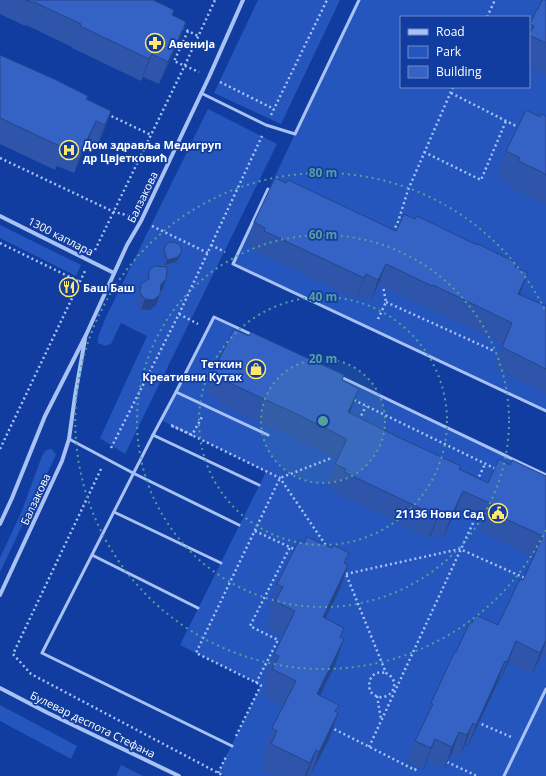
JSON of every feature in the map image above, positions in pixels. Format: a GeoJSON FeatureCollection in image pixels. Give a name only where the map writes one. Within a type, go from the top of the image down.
{"type":"FeatureCollection","features":[{"type":"Feature","properties":{"kind":"street","name":"Балзакова"},"geometry":{"type":"LineString","coordinates":[[0,524],[45,416],[86,335],[127,245],[141,220],[210,77],[243,0]]}},
{"type":"Feature","properties":{"kind":"street","name":"1300 каплара"},"geometry":{"type":"LineString","coordinates":[[0,216],[114,273]]}},
{"type":"Feature","properties":{"kind":"street","name":"Балзакова"},"geometry":{"type":"LineString","coordinates":[[0,595],[62,461],[69,439],[86,335]]}},
{"type":"Feature","properties":{"kind":"street","name":"Булевар деспота Стефана"},"geometry":{"type":"LineString","coordinates":[[0,688],[48,713],[179,776]]}},
{"type":"Feature","properties":{"kind":"lane"},"geometry":{"type":"LineString","coordinates":[[201,94],[266,125],[295,134],[359,0]]}},
{"type":"Feature","properties":{"kind":"lane"},"geometry":{"type":"LineString","coordinates":[[268,189],[233,264],[546,411]]}},
{"type":"Feature","properties":{"kind":"lane"},"geometry":{"type":"LineString","coordinates":[[232,746],[42,653],[214,316],[256,337]]}},
{"type":"Feature","properties":{"kind":"lane"},"geometry":{"type":"LineString","coordinates":[[334,374],[546,475]]}},
{"type":"Feature","properties":{"kind":"lane"},"geometry":{"type":"LineString","coordinates":[[176,392],[268,435]]}},
{"type":"Feature","properties":{"kind":"lane"},"geometry":{"type":"LineString","coordinates":[[153,435],[259,485]]}},
{"type":"Feature","properties":{"kind":"lane"},"geometry":{"type":"LineString","coordinates":[[69,439],[133,473],[239,525]]}},
{"type":"Feature","properties":{"kind":"lane"},"geometry":{"type":"LineString","coordinates":[[114,512],[221,563]]}},
{"type":"Feature","properties":{"kind":"lane"},"geometry":{"type":"LineString","coordinates":[[92,555],[198,608]]}},
{"type":"Feature","properties":{"kind":"lane"},"geometry":{"type":"LineString","coordinates":[[504,776],[546,689]]}},
{"type":"Feature","properties":{"kind":"path"},"geometry":{"type":"LineString","coordinates":[[0,449],[215,0]]}},
{"type":"Feature","properties":{"kind":"path"},"geometry":{"type":"LineString","coordinates":[[487,16],[494,1]]}},
{"type":"Feature","properties":{"kind":"path"},"geometry":{"type":"LineString","coordinates":[[181,28],[198,36]]}},
{"type":"Feature","properties":{"kind":"path"},"geometry":{"type":"LineString","coordinates":[[392,233],[398,222],[408,190],[453,88]]}},
{"type":"Feature","properties":{"kind":"path"},"geometry":{"type":"LineString","coordinates":[[451,93],[526,131]]}},
{"type":"Feature","properties":{"kind":"path"},"geometry":{"type":"LineString","coordinates":[[100,111],[151,134]]}},
{"type":"Feature","properties":{"kind":"path"},"geometry":{"type":"LineString","coordinates":[[424,152],[481,180],[506,121]]}},
{"type":"Feature","properties":{"kind":"path"},"geometry":{"type":"LineString","coordinates":[[0,158],[114,212],[141,220],[208,253]]}},
{"type":"Feature","properties":{"kind":"path"},"geometry":{"type":"LineString","coordinates":[[0,243],[80,282]]}},
{"type":"Feature","properties":{"kind":"path"},"geometry":{"type":"LineString","coordinates":[[376,323],[386,302],[383,283]]}},
{"type":"Feature","properties":{"kind":"path"},"geometry":{"type":"LineString","coordinates":[[386,302],[494,351]]}},
{"type":"Feature","properties":{"kind":"path"},"geometry":{"type":"LineString","coordinates":[[179,314],[208,329]]}},
{"type":"Feature","properties":{"kind":"path"},"geometry":{"type":"LineString","coordinates":[[352,399],[499,470]]}},
{"type":"Feature","properties":{"kind":"path"},"geometry":{"type":"LineString","coordinates":[[161,420],[192,435],[207,406]]}},
{"type":"Feature","properties":{"kind":"path"},"geometry":{"type":"LineString","coordinates":[[356,426],[366,406]]}},
{"type":"Feature","properties":{"kind":"path"},"geometry":{"type":"LineString","coordinates":[[161,420],[280,478],[328,549]]}},
{"type":"Feature","properties":{"kind":"path"},"geometry":{"type":"LineString","coordinates":[[218,773],[261,685],[196,653],[280,478],[329,459],[332,453]]}},
{"type":"Feature","properties":{"kind":"path"},"geometry":{"type":"LineString","coordinates":[[476,484],[485,464]]}},
{"type":"Feature","properties":{"kind":"path"},"geometry":{"type":"LineString","coordinates":[[369,747],[474,521]]}},
{"type":"Feature","properties":{"kind":"path"},"geometry":{"type":"LineString","coordinates":[[255,531],[297,551]]}},
{"type":"Feature","properties":{"kind":"path"},"geometry":{"type":"LineString","coordinates":[[256,683],[278,640],[250,626],[290,547]]}},
{"type":"Feature","properties":{"kind":"path"},"geometry":{"type":"LineString","coordinates":[[339,571],[346,574],[460,549],[532,581]]}},
{"type":"Feature","properties":{"kind":"path"},"geometry":{"type":"LineString","coordinates":[[342,568],[346,574],[386,673]]}},
{"type":"Feature","properties":{"kind":"path"},"geometry":{"type":"LineString","coordinates":[[381,672],[386,673],[392,678],[394,686],[393,690],[388,696],[377,696],[370,691],[369,682],[373,675],[381,672]]}},
{"type":"Feature","properties":{"kind":"path"},"geometry":{"type":"LineString","coordinates":[[377,696],[382,720]]}},
{"type":"Feature","properties":{"kind":"path"},"geometry":{"type":"LineString","coordinates":[[476,721],[521,742]]}},
{"type":"Feature","properties":{"kind":"path"},"geometry":{"type":"LineString","coordinates":[[324,724],[415,770],[417,767]]}},
{"type":"Feature","properties":{"kind":"path"},"geometry":{"type":"LineString","coordinates":[[447,762],[477,776]]}},
{"type":"Feature","properties":{"kind":"green space"},"geometry":{"type":"Polygon","coordinates":[[[258,0],[340,0],[281,124],[214,93],[258,0]]]}},
{"type":"Feature","properties":{"kind":"green space"},"geometry":{"type":"Polygon","coordinates":[[[359,0],[546,0],[546,411],[233,264],[359,0]]]}},
{"type":"Feature","properties":{"kind":"green space"},"geometry":{"type":"Polygon","coordinates":[[[208,109],[277,144],[125,454],[100,438],[147,336],[121,323],[111,344],[105,346],[98,343],[98,337],[106,317],[208,109]]]}},
{"type":"Feature","properties":{"kind":"green space"},"geometry":{"type":"Polygon","coordinates":[[[0,225],[81,265],[76,276],[0,238],[0,225]]]}},
{"type":"Feature","properties":{"kind":"green space"},"geometry":{"type":"Polygon","coordinates":[[[214,316],[546,475],[546,604],[494,637],[423,725],[407,762],[423,770],[427,761],[451,753],[465,745],[468,746],[496,682],[499,683],[510,653],[532,674],[540,658],[546,654],[546,776],[224,776],[218,773],[261,685],[180,645],[266,472],[161,420],[214,316]]]}},
{"type":"Feature","properties":{"kind":"green space"},"geometry":{"type":"Polygon","coordinates":[[[52,449],[56,455],[0,572],[0,558],[21,513],[42,456],[46,450],[52,449]]]}},
{"type":"Feature","properties":{"kind":"green space"},"geometry":{"type":"Polygon","coordinates":[[[0,705],[77,746],[71,759],[0,721],[0,705]]]}},
{"type":"Feature","properties":{"kind":"green space"},"geometry":{"type":"Polygon","coordinates":[[[121,765],[143,776],[116,776],[121,765]]]}},
{"type":"Feature","properties":{"kind":"building"},"geometry":{"type":"Polygon","coordinates":[[[26,0],[153,0],[174,10],[172,15],[186,22],[168,62],[152,54],[149,59],[80,26],[81,24],[34,2],[33,3],[26,0]]]}},
{"type":"Feature","properties":{"kind":"building"},"geometry":{"type":"Polygon","coordinates":[[[542,0],[546,0],[546,43],[530,35],[534,26],[530,24],[542,0]]]}},
{"type":"Feature","properties":{"kind":"building"},"geometry":{"type":"Polygon","coordinates":[[[0,55],[88,96],[86,99],[111,111],[105,125],[96,121],[82,151],[65,143],[64,148],[0,118],[0,55]]]}},
{"type":"Feature","properties":{"kind":"building"},"geometry":{"type":"Polygon","coordinates":[[[526,110],[540,117],[541,114],[546,116],[546,175],[518,161],[520,158],[506,151],[526,110]]]}},
{"type":"Feature","properties":{"kind":"building"},"geometry":{"type":"Polygon","coordinates":[[[275,178],[286,183],[288,180],[396,231],[404,214],[415,219],[417,216],[517,263],[515,267],[528,273],[518,294],[546,306],[546,369],[502,347],[512,323],[386,264],[378,280],[366,274],[364,278],[264,231],[265,228],[254,222],[275,178]]]}},
{"type":"Feature","properties":{"kind":"building"},"geometry":{"type":"Polygon","coordinates":[[[174,242],[180,245],[182,251],[178,257],[167,260],[164,249],[167,243],[174,242]]]}},
{"type":"Feature","properties":{"kind":"building"},"geometry":{"type":"Polygon","coordinates":[[[154,266],[167,267],[166,279],[161,284],[160,295],[153,300],[145,299],[140,293],[141,284],[149,279],[149,271],[154,266]]]}},
{"type":"Feature","properties":{"kind":"building"},"geometry":{"type":"Polygon","coordinates":[[[234,329],[249,336],[251,332],[344,375],[342,380],[359,389],[348,412],[461,466],[459,469],[488,483],[499,459],[510,465],[512,460],[546,476],[546,640],[540,653],[516,641],[507,662],[505,661],[476,725],[473,723],[467,735],[459,732],[452,747],[435,739],[431,748],[415,741],[433,704],[431,703],[455,651],[456,652],[470,622],[472,623],[476,615],[498,625],[520,579],[523,580],[543,536],[488,511],[492,504],[463,491],[450,519],[439,513],[437,516],[344,472],[346,469],[335,464],[347,439],[227,382],[228,379],[213,372],[234,329]]]}},
{"type":"Feature","properties":{"kind":"building"},"geometry":{"type":"Polygon","coordinates":[[[307,537],[332,548],[333,545],[349,553],[344,563],[348,565],[323,617],[344,628],[340,637],[344,639],[317,694],[339,705],[335,711],[338,713],[319,752],[316,750],[310,763],[271,744],[277,731],[272,728],[296,681],[272,669],[279,656],[274,654],[295,611],[275,601],[283,587],[277,584],[299,540],[304,543],[307,537]]]}},
{"type":"Feature","properties":{"kind":"place","name":"Авенија"},"geometry":{"type":"Point","coordinates":[155,43]}},
{"type":"Feature","properties":{"kind":"place","name":"Дом здравља Медигруп др Цвјетковић"},"geometry":{"type":"Point","coordinates":[69,150]}},
{"type":"Feature","properties":{"kind":"place","name":"Баш Баш"},"geometry":{"type":"Point","coordinates":[69,287]}},
{"type":"Feature","properties":{"kind":"place","name":"Теткин Креативни Кутак"},"geometry":{"type":"Point","coordinates":[256,369]}},
{"type":"Feature","properties":{"kind":"place","name":"21136 Нови Сад"},"geometry":{"type":"Point","coordinates":[498,513]}}]}
